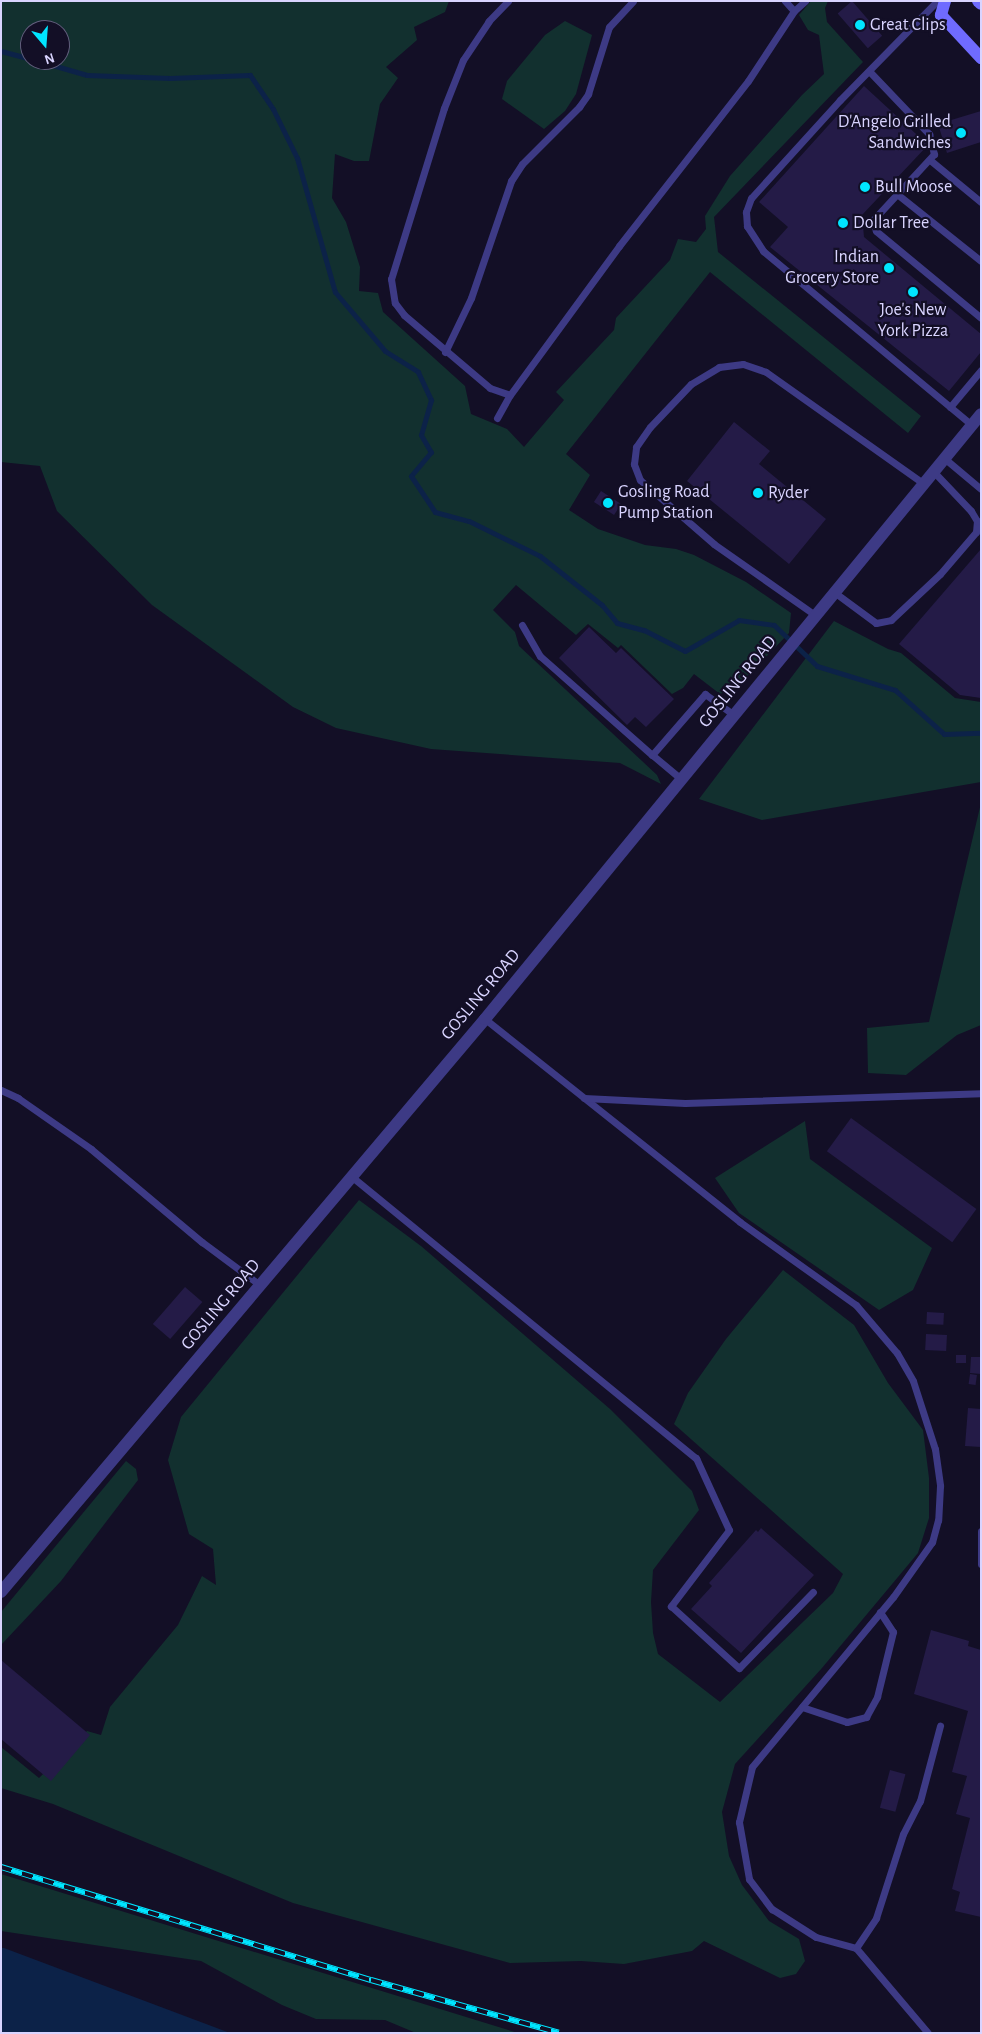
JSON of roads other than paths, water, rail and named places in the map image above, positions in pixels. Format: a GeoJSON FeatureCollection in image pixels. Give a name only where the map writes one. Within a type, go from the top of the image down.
{"type":"FeatureCollection","features":[{"type":"Feature","properties":{"kind":"main road"},"geometry":{"type":"LineString","coordinates":[[945,1],[941,15],[981,58]]}},
{"type":"Feature","properties":{"kind":"street","name":"GOSLING ROAD"},"geometry":{"type":"LineString","coordinates":[[1,1592],[485,1019],[981,414]]}},
{"type":"Feature","properties":{"kind":"lane"},"geometry":{"type":"LineString","coordinates":[[508,1],[489,21],[463,60],[444,108],[391,278],[395,303],[404,315],[445,352],[490,388],[510,395]]}},
{"type":"Feature","properties":{"kind":"lane"},"geometry":{"type":"LineString","coordinates":[[445,352],[471,298],[511,181],[522,164],[580,107],[588,94],[609,27],[633,1]]}},
{"type":"Feature","properties":{"kind":"lane"},"geometry":{"type":"LineString","coordinates":[[785,1],[794,11]]}},
{"type":"Feature","properties":{"kind":"lane"},"geometry":{"type":"LineString","coordinates":[[497,418],[510,395],[619,246],[748,81],[794,11],[805,1]]}},
{"type":"Feature","properties":{"kind":"lane"},"geometry":{"type":"LineString","coordinates":[[936,1],[870,72],[840,100],[751,198],[746,212],[747,226],[763,251],[972,425]]}},
{"type":"Feature","properties":{"kind":"lane"},"geometry":{"type":"LineString","coordinates":[[870,72],[929,134],[934,154],[873,220],[876,231],[981,318]]}},
{"type":"Feature","properties":{"kind":"lane"},"geometry":{"type":"LineString","coordinates":[[930,160],[981,202]]}},
{"type":"Feature","properties":{"kind":"lane"},"geometry":{"type":"LineString","coordinates":[[897,194],[981,261]]}},
{"type":"Feature","properties":{"kind":"lane"},"geometry":{"type":"LineString","coordinates":[[815,615],[714,544],[640,480],[634,464],[636,447],[650,427],[691,384],[719,367],[743,364],[766,372],[924,484]]}},
{"type":"Feature","properties":{"kind":"lane"},"geometry":{"type":"LineString","coordinates":[[950,407],[981,370]]}},
{"type":"Feature","properties":{"kind":"lane"},"geometry":{"type":"LineString","coordinates":[[944,458],[981,490]]}},
{"type":"Feature","properties":{"kind":"lane"},"geometry":{"type":"LineString","coordinates":[[834,592],[876,623],[892,620],[940,574],[976,532],[977,521],[971,511],[934,472]]}},
{"type":"Feature","properties":{"kind":"lane"},"geometry":{"type":"LineString","coordinates":[[522,625],[540,656],[681,779]]}},
{"type":"Feature","properties":{"kind":"lane"},"geometry":{"type":"LineString","coordinates":[[652,755],[705,694],[734,715]]}},
{"type":"Feature","properties":{"kind":"lane"},"geometry":{"type":"LineString","coordinates":[[485,1019],[740,1222],[856,1305],[897,1353],[913,1381],[926,1416],[935,1449],[940,1494],[932,1542],[880,1612],[752,1766],[739,1822],[749,1879],[772,1909],[816,1937],[856,1948],[928,2033]]}},
{"type":"Feature","properties":{"kind":"lane"},"geometry":{"type":"LineString","coordinates":[[1,1090],[18,1098],[91,1150],[202,1242],[260,1286]]}},
{"type":"Feature","properties":{"kind":"lane"},"geometry":{"type":"LineString","coordinates":[[584,1098],[685,1103],[981,1093]]}},
{"type":"Feature","properties":{"kind":"lane"},"geometry":{"type":"LineString","coordinates":[[351,1176],[696,1458],[729,1530],[671,1606],[740,1668],[813,1592]]}},
{"type":"Feature","properties":{"kind":"lane"},"geometry":{"type":"LineString","coordinates":[[981,1532],[981,1564]]}},
{"type":"Feature","properties":{"kind":"lane"},"geometry":{"type":"LineString","coordinates":[[802,1707],[847,1722],[866,1717],[878,1697],[893,1632],[880,1612]]}},
{"type":"Feature","properties":{"kind":"lane"},"geometry":{"type":"LineString","coordinates":[[856,1948],[876,1918],[903,1834],[920,1801],[940,1726]]}},
{"type":"Feature","properties":{"kind":"water"},"geometry":{"type":"Polygon","coordinates":[[[1,1948],[4,1948],[230,2033],[1,2033],[1,1948]]]}},
{"type":"Feature","properties":{"kind":"waterway"},"geometry":{"type":"LineString","coordinates":[[1,51],[20,56]]}},
{"type":"Feature","properties":{"kind":"waterway"},"geometry":{"type":"LineString","coordinates":[[70,70],[87,75],[170,78],[250,75],[273,109],[297,158],[335,292],[385,351],[418,372],[431,400],[421,435],[431,452],[411,476],[435,512],[469,521],[540,556],[602,605],[617,623],[644,630],[685,651],[739,620],[774,625],[817,666],[895,690],[944,734],[981,733]]}},
{"type":"Feature","properties":{"kind":"railway"},"geometry":{"type":"LineString","coordinates":[[1,1867],[371,1980],[559,2033]]}},
{"type":"Feature","properties":{"kind":"place","name":"Great Clips"},"geometry":{"type":"Point","coordinates":[860,25]}},
{"type":"Feature","properties":{"kind":"place","name":"D'Angelo Grilled Sandwiches"},"geometry":{"type":"Point","coordinates":[961,133]}},
{"type":"Feature","properties":{"kind":"place","name":"Bull Moose"},"geometry":{"type":"Point","coordinates":[865,187]}},
{"type":"Feature","properties":{"kind":"place","name":"Dollar Tree"},"geometry":{"type":"Point","coordinates":[843,223]}},
{"type":"Feature","properties":{"kind":"place","name":"Indian Grocery Store"},"geometry":{"type":"Point","coordinates":[889,268]}},
{"type":"Feature","properties":{"kind":"place","name":"Joe's New York Pizza"},"geometry":{"type":"Point","coordinates":[913,292]}},
{"type":"Feature","properties":{"kind":"place","name":"Ryder"},"geometry":{"type":"Point","coordinates":[758,493]}},
{"type":"Feature","properties":{"kind":"place","name":"Gosling Road Pump Station"},"geometry":{"type":"Point","coordinates":[608,503]}}]}
